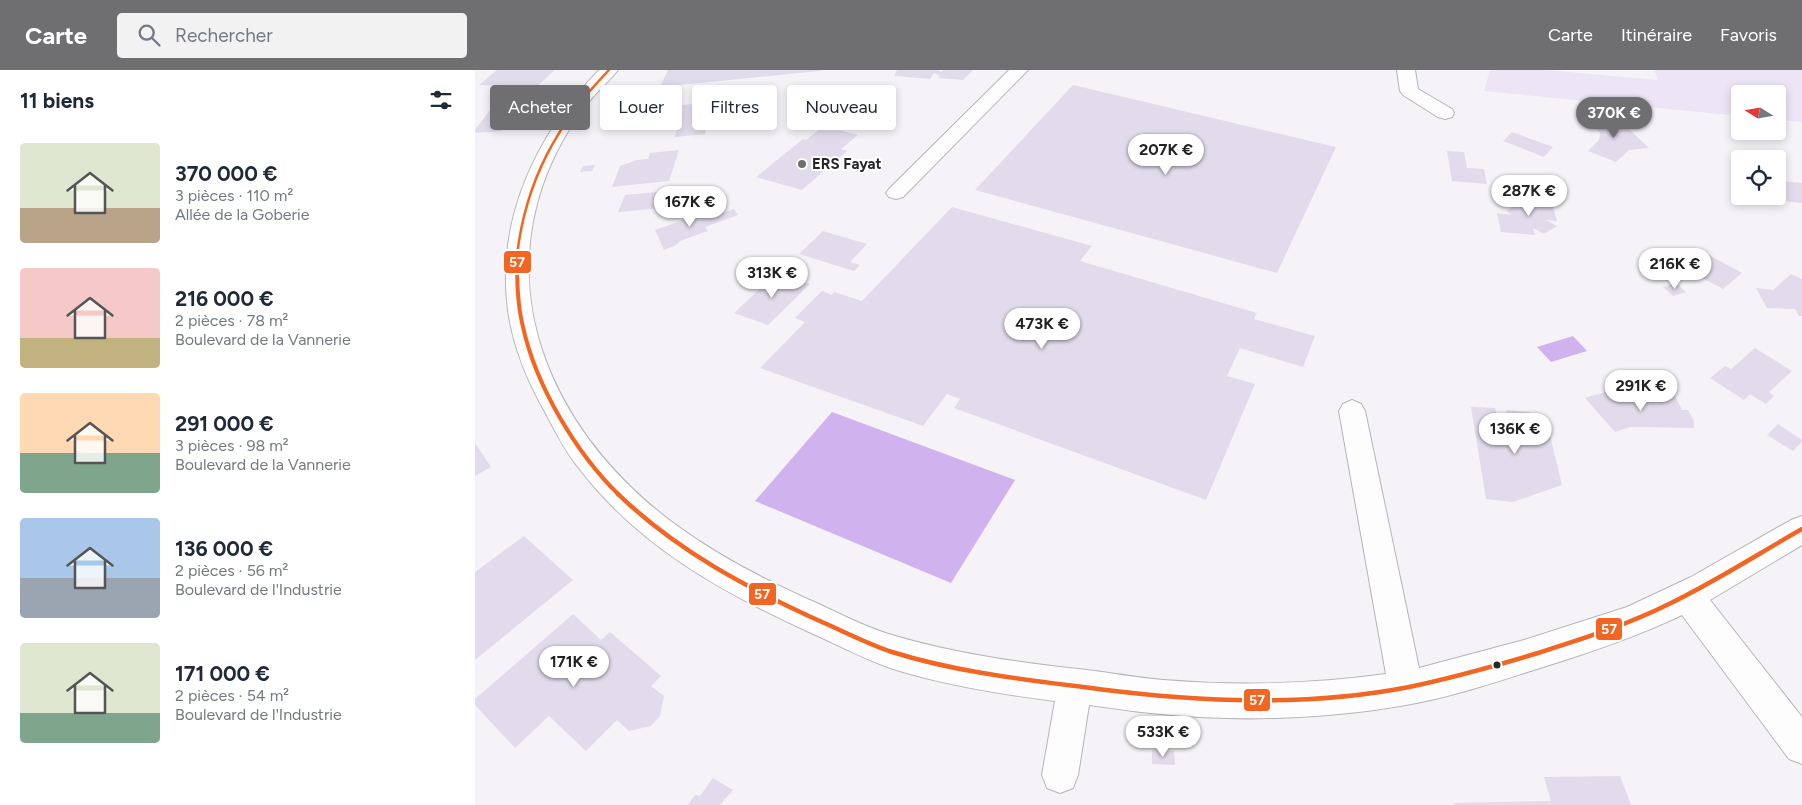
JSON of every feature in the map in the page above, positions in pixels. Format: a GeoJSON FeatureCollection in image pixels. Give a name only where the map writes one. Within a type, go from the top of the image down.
{"type":"FeatureCollection","features":[{"type":"Feature","properties":{"kind":"street"},"geometry":{"type":"LineString","coordinates":[[609,70],[572,111],[544,160],[522,218],[515,269],[516,299],[524,336],[552,400],[585,455],[609,484],[679,546],[780,604],[890,651],[956,668],[1035,682],[1163,697],[1225,700],[1341,696],[1406,688],[1454,677],[1546,650],[1622,624],[1687,596],[1802,529]]}},
{"type":"Feature","properties":{"kind":"street"},"geometry":{"type":"LineString","coordinates":[[896,193],[1019,70]]}},
{"type":"Feature","properties":{"kind":"street"},"geometry":{"type":"LineString","coordinates":[[1406,70],[1409,91],[1445,113]]}},
{"type":"Feature","properties":{"kind":"street"},"geometry":{"type":"LineString","coordinates":[[1352,411],[1406,688]]}},
{"type":"Feature","properties":{"kind":"street"},"geometry":{"type":"LineString","coordinates":[[1687,596],[1802,746]]}},
{"type":"Feature","properties":{"kind":"street"},"geometry":{"type":"LineString","coordinates":[[1060,775],[1075,686]]}},
{"type":"Feature","properties":{"kind":"shaded area"},"geometry":{"type":"Polygon","coordinates":[[[1490,70],[1547,70],[1658,80],[1654,70],[1802,70],[1802,122],[1786,121],[1786,85],[1731,85],[1731,115],[1484,91],[1490,70]]]}},
{"type":"Feature","properties":{"kind":"shaded area"},"geometry":{"type":"Polygon","coordinates":[[[1573,336],[1587,351],[1551,362],[1537,347],[1573,336]]]}},
{"type":"Feature","properties":{"kind":"shaded area"},"geometry":{"type":"Polygon","coordinates":[[[832,412],[1015,480],[951,583],[755,501],[832,412]]]}},
{"type":"Feature","properties":{"kind":"building"},"geometry":{"type":"Polygon","coordinates":[[[497,70],[555,70],[538,85],[479,85],[497,70]]]}},
{"type":"Feature","properties":{"kind":"building"},"geometry":{"type":"Polygon","coordinates":[[[668,70],[820,70],[680,85],[661,85],[668,70]]]}},
{"type":"Feature","properties":{"kind":"building"},"geometry":{"type":"Polygon","coordinates":[[[897,70],[938,70],[942,72],[943,70],[973,70],[963,80],[938,78],[940,76],[934,73],[930,79],[894,76],[897,70]]]}},
{"type":"Feature","properties":{"kind":"building"},"geometry":{"type":"Polygon","coordinates":[[[1073,85],[1336,147],[1277,273],[975,190],[1073,85]]]}},
{"type":"Feature","properties":{"kind":"building"},"geometry":{"type":"Polygon","coordinates":[[[692,104],[692,130],[706,130],[705,134],[675,137],[677,130],[682,130],[682,105],[692,104]]]}},
{"type":"Feature","properties":{"kind":"building"},"geometry":{"type":"Polygon","coordinates":[[[490,110],[490,130],[502,130],[475,133],[475,130],[490,110]]]}},
{"type":"Feature","properties":{"kind":"building"},"geometry":{"type":"Polygon","coordinates":[[[1615,116],[1649,148],[1629,150],[1616,162],[1588,151],[1599,140],[1600,133],[1587,119],[1615,116]]]}},
{"type":"Feature","properties":{"kind":"building","name":"ERS Fayat"},"geometry":{"type":"Polygon","coordinates":[[[819,130],[839,130],[858,135],[841,149],[847,151],[802,190],[756,177],[803,139],[806,140],[819,130]]]}},
{"type":"Feature","properties":{"kind":"building"},"geometry":{"type":"Polygon","coordinates":[[[1512,132],[1553,147],[1544,157],[1503,141],[1512,132]]]}},
{"type":"Feature","properties":{"kind":"building"},"geometry":{"type":"Polygon","coordinates":[[[679,150],[669,181],[612,187],[620,166],[637,160],[648,159],[650,153],[679,150]]]}},
{"type":"Feature","properties":{"kind":"building"},"geometry":{"type":"Polygon","coordinates":[[[1447,151],[1464,152],[1467,168],[1484,169],[1487,184],[1452,181],[1447,151]]]}},
{"type":"Feature","properties":{"kind":"building"},"geometry":{"type":"Polygon","coordinates":[[[595,165],[592,171],[580,172],[583,166],[595,165]]]}},
{"type":"Feature","properties":{"kind":"building"},"geometry":{"type":"Polygon","coordinates":[[[1786,182],[1802,183],[1802,203],[1786,201],[1786,182]]]}},
{"type":"Feature","properties":{"kind":"building"},"geometry":{"type":"Polygon","coordinates":[[[679,190],[674,207],[618,212],[625,195],[679,190]]]}},
{"type":"Feature","properties":{"kind":"building"},"geometry":{"type":"Polygon","coordinates":[[[1522,198],[1551,200],[1557,221],[1546,220],[1557,226],[1544,234],[1533,228],[1535,235],[1501,232],[1497,213],[1512,215],[1506,211],[1521,202],[1524,204],[1522,198]]]}},
{"type":"Feature","properties":{"kind":"building"},"geometry":{"type":"Polygon","coordinates":[[[952,207],[1092,246],[1080,261],[1257,313],[1254,319],[1315,336],[1303,367],[1240,348],[1227,376],[1255,384],[1206,500],[954,408],[960,399],[947,394],[923,426],[760,368],[805,322],[795,318],[822,291],[832,295],[834,292],[862,301],[952,207]]]}},
{"type":"Feature","properties":{"kind":"building"},"geometry":{"type":"Polygon","coordinates":[[[721,209],[723,213],[734,209],[738,215],[705,227],[708,231],[680,241],[676,245],[664,250],[655,230],[721,209]]]}},
{"type":"Feature","properties":{"kind":"building"},"geometry":{"type":"Polygon","coordinates":[[[823,231],[867,244],[850,262],[860,265],[854,271],[799,254],[823,231]]]}},
{"type":"Feature","properties":{"kind":"building"},"geometry":{"type":"Polygon","coordinates":[[[1703,252],[1742,273],[1723,289],[1683,268],[1703,252]]]}},
{"type":"Feature","properties":{"kind":"building"},"geometry":{"type":"Polygon","coordinates":[[[777,273],[810,284],[768,325],[734,313],[777,273]]]}},
{"type":"Feature","properties":{"kind":"building"},"geometry":{"type":"Polygon","coordinates":[[[1791,274],[1802,279],[1802,316],[1799,316],[1795,309],[1767,308],[1756,288],[1773,290],[1791,274]]]}},
{"type":"Feature","properties":{"kind":"building"},"geometry":{"type":"Polygon","coordinates":[[[1676,283],[1686,292],[1673,296],[1663,287],[1676,283]]]}},
{"type":"Feature","properties":{"kind":"building"},"geometry":{"type":"Polygon","coordinates":[[[1755,348],[1792,371],[1769,392],[1774,396],[1766,404],[1750,394],[1744,400],[1710,378],[1725,366],[1731,369],[1755,348]]]}},
{"type":"Feature","properties":{"kind":"building"},"geometry":{"type":"Polygon","coordinates":[[[1609,391],[1621,402],[1647,394],[1675,396],[1682,410],[1688,410],[1694,421],[1694,428],[1630,427],[1615,432],[1585,398],[1609,391]]]}},
{"type":"Feature","properties":{"kind":"building"},"geometry":{"type":"Polygon","coordinates":[[[1471,407],[1495,408],[1497,415],[1508,416],[1506,410],[1530,412],[1531,418],[1546,419],[1562,485],[1513,502],[1486,499],[1471,407]]]}},
{"type":"Feature","properties":{"kind":"building"},"geometry":{"type":"Polygon","coordinates":[[[1778,424],[1802,440],[1793,451],[1767,435],[1778,424]]]}},
{"type":"Feature","properties":{"kind":"building"},"geometry":{"type":"Polygon","coordinates":[[[475,443],[491,467],[475,476],[475,443]]]}},
{"type":"Feature","properties":{"kind":"building"},"geometry":{"type":"Polygon","coordinates":[[[524,536],[573,580],[475,660],[475,572],[524,536]]]}},
{"type":"Feature","properties":{"kind":"building"},"geometry":{"type":"Polygon","coordinates":[[[573,614],[601,640],[610,632],[661,676],[651,686],[664,696],[660,716],[651,726],[629,731],[617,720],[586,751],[549,716],[515,748],[475,705],[475,699],[573,614]]]}},
{"type":"Feature","properties":{"kind":"building"},"geometry":{"type":"Polygon","coordinates":[[[1152,750],[1174,751],[1175,765],[1152,764],[1152,750]]]}},
{"type":"Feature","properties":{"kind":"building"},"geometry":{"type":"Polygon","coordinates":[[[1620,776],[1631,805],[1455,805],[1454,803],[1551,801],[1544,777],[1620,776]]]}},
{"type":"Feature","properties":{"kind":"building"},"geometry":{"type":"Polygon","coordinates":[[[713,778],[733,790],[720,805],[688,805],[695,795],[700,796],[713,778]]]}},
{"type":"Feature","properties":{"kind":"transit line","name":"57"},"geometry":{"type":"LineString","coordinates":[[609,70],[585,95],[564,123],[546,153],[533,186],[523,220],[517,254],[517,289],[525,337],[538,374],[556,409],[586,457],[610,486],[637,512],[666,535],[728,576],[795,610],[877,646],[938,664],[983,673],[1161,697],[1205,700],[1270,699],[1336,696],[1384,691],[1478,670],[1608,630],[1669,605],[1802,529]]}},
{"type":"Feature","properties":{"kind":"place","name":"ERS Fayat"},"geometry":{"type":"Point","coordinates":[802,164]}}]}
